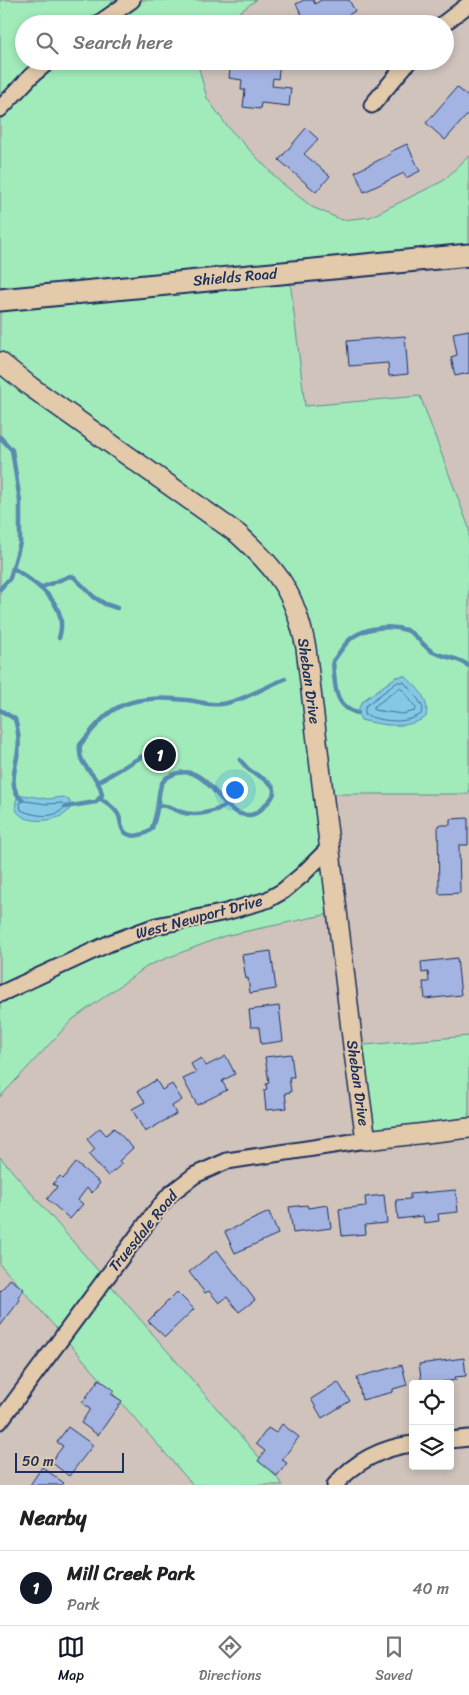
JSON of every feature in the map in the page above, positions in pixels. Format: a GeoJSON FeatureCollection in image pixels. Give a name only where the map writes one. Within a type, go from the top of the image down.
{"type":"FeatureCollection","features":[{"type":"Feature","properties":{"kind":"main road","name":"Shields Road"},"geometry":{"type":"LineString","coordinates":[[0,300],[469,255]]}},
{"type":"Feature","properties":{"kind":"street"},"geometry":{"type":"LineString","coordinates":[[111,15],[132,0]]}},
{"type":"Feature","properties":{"kind":"street"},"geometry":{"type":"LineString","coordinates":[[454,16],[469,4]]}},
{"type":"Feature","properties":{"kind":"street"},"geometry":{"type":"LineString","coordinates":[[0,109],[38,70]]}},
{"type":"Feature","properties":{"kind":"street"},"geometry":{"type":"LineString","coordinates":[[372,105],[402,70]]}},
{"type":"Feature","properties":{"kind":"street","name":"Sheban Drive"},"geometry":{"type":"LineString","coordinates":[[0,362],[31,387],[238,534],[262,555],[282,579],[297,611],[306,648],[353,1046],[366,1140]]}},
{"type":"Feature","properties":{"kind":"street","name":"West Newport Drive"},"geometry":{"type":"LineString","coordinates":[[0,994],[94,950],[156,926],[226,912],[267,900],[283,891],[302,875],[330,846]]}},
{"type":"Feature","properties":{"kind":"street","name":"Truesdale Road"},"geometry":{"type":"LineString","coordinates":[[0,1420],[155,1212],[182,1184],[194,1175],[227,1161],[366,1140],[469,1128]]}},
{"type":"Feature","properties":{"kind":"street"},"geometry":{"type":"LineString","coordinates":[[454,1440],[469,1438]]}},
{"type":"Feature","properties":{"kind":"street"},"geometry":{"type":"LineString","coordinates":[[335,1485],[356,1465],[374,1455],[409,1445]]}},
{"type":"Feature","properties":{"kind":"green space"},"geometry":{"type":"Polygon","coordinates":[[[0,0],[256,0],[236,15],[15,15],[15,70],[199,70],[207,98],[227,126],[279,181],[312,207],[342,220],[370,217],[443,181],[469,156],[469,255],[289,272],[305,406],[420,396],[469,528],[469,794],[324,794],[338,912],[224,936],[149,965],[73,1019],[0,1097],[0,0]],[[405,676],[396,677],[364,700],[361,720],[388,725],[405,676]]]}},
{"type":"Feature","properties":{"kind":"green space"},"geometry":{"type":"Polygon","coordinates":[[[469,1036],[469,1128],[366,1140],[353,1046],[469,1036]]]}},
{"type":"Feature","properties":{"kind":"green space"},"geometry":{"type":"Polygon","coordinates":[[[0,1157],[283,1485],[193,1485],[0,1264],[0,1157]]]}},
{"type":"Feature","properties":{"kind":"water"},"geometry":{"type":"Polygon","coordinates":[[[405,676],[425,699],[426,717],[411,724],[403,725],[386,725],[361,720],[359,709],[364,700],[396,677],[405,676]]]}},
{"type":"Feature","properties":{"kind":"water"},"geometry":{"type":"Polygon","coordinates":[[[23,795],[48,799],[62,797],[69,800],[70,808],[65,814],[55,818],[31,820],[21,816],[16,809],[17,798],[23,795]]]}},
{"type":"Feature","properties":{"kind":"building"},"geometry":{"type":"Polygon","coordinates":[[[304,0],[313,0],[315,4],[321,0],[349,0],[355,11],[348,15],[302,15],[296,4],[304,0]]]}},
{"type":"Feature","properties":{"kind":"building"},"geometry":{"type":"Polygon","coordinates":[[[230,70],[279,70],[278,79],[273,78],[272,86],[291,88],[289,106],[261,103],[260,109],[243,107],[245,90],[241,90],[242,80],[229,78],[230,70]]]}},
{"type":"Feature","properties":{"kind":"building"},"geometry":{"type":"Polygon","coordinates":[[[457,87],[469,98],[469,113],[445,140],[426,123],[457,87]]]}},
{"type":"Feature","properties":{"kind":"building"},"geometry":{"type":"Polygon","coordinates":[[[306,128],[318,139],[304,154],[330,176],[316,192],[279,160],[306,128]]]}},
{"type":"Feature","properties":{"kind":"building"},"geometry":{"type":"Polygon","coordinates":[[[407,144],[420,171],[406,178],[404,173],[364,192],[355,172],[407,144]]]}},
{"type":"Feature","properties":{"kind":"building"},"geometry":{"type":"Polygon","coordinates":[[[469,330],[469,373],[455,376],[451,357],[457,355],[453,333],[469,330]]]}},
{"type":"Feature","properties":{"kind":"building"},"geometry":{"type":"Polygon","coordinates":[[[405,336],[408,374],[389,376],[388,363],[349,366],[347,341],[405,336]]]}},
{"type":"Feature","properties":{"kind":"building"},"geometry":{"type":"Polygon","coordinates":[[[468,818],[468,845],[459,845],[460,893],[439,894],[438,825],[450,825],[450,819],[468,818]]]}},
{"type":"Feature","properties":{"kind":"building"},"geometry":{"type":"Polygon","coordinates":[[[271,951],[276,989],[250,993],[242,955],[271,951]]]}},
{"type":"Feature","properties":{"kind":"building"},"geometry":{"type":"Polygon","coordinates":[[[457,958],[461,995],[425,999],[423,982],[429,982],[428,972],[422,973],[421,962],[457,958]]]}},
{"type":"Feature","properties":{"kind":"building"},"geometry":{"type":"Polygon","coordinates":[[[279,1006],[283,1041],[261,1044],[259,1027],[251,1027],[249,1010],[279,1006]]]}},
{"type":"Feature","properties":{"kind":"building"},"geometry":{"type":"Polygon","coordinates":[[[291,1054],[294,1077],[289,1077],[291,1092],[285,1093],[287,1108],[266,1110],[264,1090],[267,1089],[266,1084],[269,1083],[265,1057],[291,1054]]]}},
{"type":"Feature","properties":{"kind":"building"},"geometry":{"type":"Polygon","coordinates":[[[226,1056],[235,1074],[222,1081],[227,1090],[197,1105],[183,1079],[196,1073],[191,1064],[201,1058],[206,1066],[226,1056]]]}},
{"type":"Feature","properties":{"kind":"building"},"geometry":{"type":"Polygon","coordinates":[[[156,1080],[162,1090],[172,1084],[182,1100],[172,1106],[176,1114],[145,1132],[132,1109],[145,1102],[138,1091],[156,1080]]]}},
{"type":"Feature","properties":{"kind":"building"},"geometry":{"type":"Polygon","coordinates":[[[100,1128],[106,1135],[114,1128],[133,1148],[119,1161],[122,1164],[108,1176],[89,1155],[95,1149],[87,1139],[100,1128]]]}},
{"type":"Feature","properties":{"kind":"building"},"geometry":{"type":"Polygon","coordinates":[[[76,1163],[100,1183],[92,1193],[87,1188],[78,1200],[83,1204],[70,1219],[47,1199],[57,1187],[53,1184],[60,1176],[63,1179],[76,1163]]]}},
{"type":"Feature","properties":{"kind":"building"},"geometry":{"type":"Polygon","coordinates":[[[456,1190],[458,1212],[438,1214],[439,1221],[424,1223],[423,1216],[398,1219],[396,1200],[410,1199],[410,1194],[456,1190]]]}},
{"type":"Feature","properties":{"kind":"building"},"geometry":{"type":"Polygon","coordinates":[[[384,1195],[387,1223],[365,1225],[366,1234],[342,1236],[339,1209],[366,1206],[365,1197],[384,1195]]]}},
{"type":"Feature","properties":{"kind":"building"},"geometry":{"type":"Polygon","coordinates":[[[307,1205],[308,1208],[328,1205],[331,1228],[293,1233],[289,1207],[307,1205]]]}},
{"type":"Feature","properties":{"kind":"building"},"geometry":{"type":"Polygon","coordinates":[[[269,1212],[278,1234],[235,1253],[225,1232],[269,1212]]]}},
{"type":"Feature","properties":{"kind":"building"},"geometry":{"type":"Polygon","coordinates":[[[217,1250],[255,1300],[239,1312],[227,1297],[219,1303],[209,1291],[205,1293],[189,1272],[217,1250]]]}},
{"type":"Feature","properties":{"kind":"building"},"geometry":{"type":"Polygon","coordinates":[[[10,1279],[24,1289],[18,1297],[20,1300],[0,1326],[0,1290],[10,1279]]]}},
{"type":"Feature","properties":{"kind":"building"},"geometry":{"type":"Polygon","coordinates":[[[177,1292],[194,1309],[165,1337],[148,1321],[177,1292]]]}},
{"type":"Feature","properties":{"kind":"building"},"geometry":{"type":"Polygon","coordinates":[[[464,1358],[466,1376],[455,1377],[456,1380],[454,1380],[421,1380],[419,1364],[464,1358]]]}},
{"type":"Feature","properties":{"kind":"building"},"geometry":{"type":"Polygon","coordinates":[[[402,1365],[407,1385],[393,1389],[393,1392],[362,1400],[357,1377],[402,1365]]]}},
{"type":"Feature","properties":{"kind":"building"},"geometry":{"type":"Polygon","coordinates":[[[99,1379],[114,1390],[111,1394],[122,1401],[98,1435],[81,1423],[90,1409],[82,1403],[99,1379]]]}},
{"type":"Feature","properties":{"kind":"building"},"geometry":{"type":"Polygon","coordinates":[[[338,1382],[350,1401],[322,1418],[311,1399],[338,1382]]]}},
{"type":"Feature","properties":{"kind":"building"},"geometry":{"type":"Polygon","coordinates":[[[282,1424],[299,1437],[282,1460],[287,1463],[277,1476],[258,1461],[265,1451],[256,1444],[268,1428],[276,1433],[282,1424]]]}},
{"type":"Feature","properties":{"kind":"building"},"geometry":{"type":"Polygon","coordinates":[[[68,1427],[93,1445],[69,1476],[51,1462],[63,1446],[57,1442],[68,1427]]]}},
{"type":"Feature","properties":{"kind":"building"},"geometry":{"type":"Polygon","coordinates":[[[42,1467],[64,1483],[62,1485],[30,1485],[42,1467]]]}},
{"type":"Feature","properties":{"kind":"waterway"},"geometry":{"type":"LineString","coordinates":[[0,437],[12,450],[20,501],[20,543],[10,578],[0,589]]}},
{"type":"Feature","properties":{"kind":"waterway"},"geometry":{"type":"LineString","coordinates":[[13,568],[41,588],[56,605],[60,615],[59,638]]}},
{"type":"Feature","properties":{"kind":"waterway"},"geometry":{"type":"LineString","coordinates":[[40,588],[70,576],[74,577],[94,597],[105,604],[117,608]]}},
{"type":"Feature","properties":{"kind":"waterway"},"geometry":{"type":"LineString","coordinates":[[358,713],[344,706],[340,700],[335,685],[333,661],[347,642],[365,631],[379,628],[406,630],[433,652],[469,666]]}},
{"type":"Feature","properties":{"kind":"waterway"},"geometry":{"type":"LineString","coordinates":[[65,807],[96,802],[102,795],[97,781],[82,760],[80,745],[101,720],[117,708],[146,699],[177,699],[221,704],[245,697],[285,679]]}},
{"type":"Feature","properties":{"kind":"waterway"},"geometry":{"type":"LineString","coordinates":[[0,710],[15,719],[16,723],[19,743],[14,770],[14,783],[17,795],[22,800]]}},
{"type":"Feature","properties":{"kind":"waterway"},"geometry":{"type":"LineString","coordinates":[[98,782],[146,754],[158,743]]}},
{"type":"Feature","properties":{"kind":"waterway"},"geometry":{"type":"LineString","coordinates":[[100,798],[116,811],[122,828],[126,833],[134,836],[146,833],[152,828],[162,783],[169,776],[184,772],[195,774],[229,807],[238,813],[254,814],[271,798],[274,792],[273,788],[266,780],[248,769],[240,760]]}},
{"type":"Feature","properties":{"kind":"waterway"},"geometry":{"type":"LineString","coordinates":[[158,806],[167,806],[181,812],[198,814],[210,812],[227,805]]}},
{"type":"Feature","properties":{"kind":"place","name":"Mill Creek Park"},"geometry":{"type":"Point","coordinates":[160,755]}}]}
